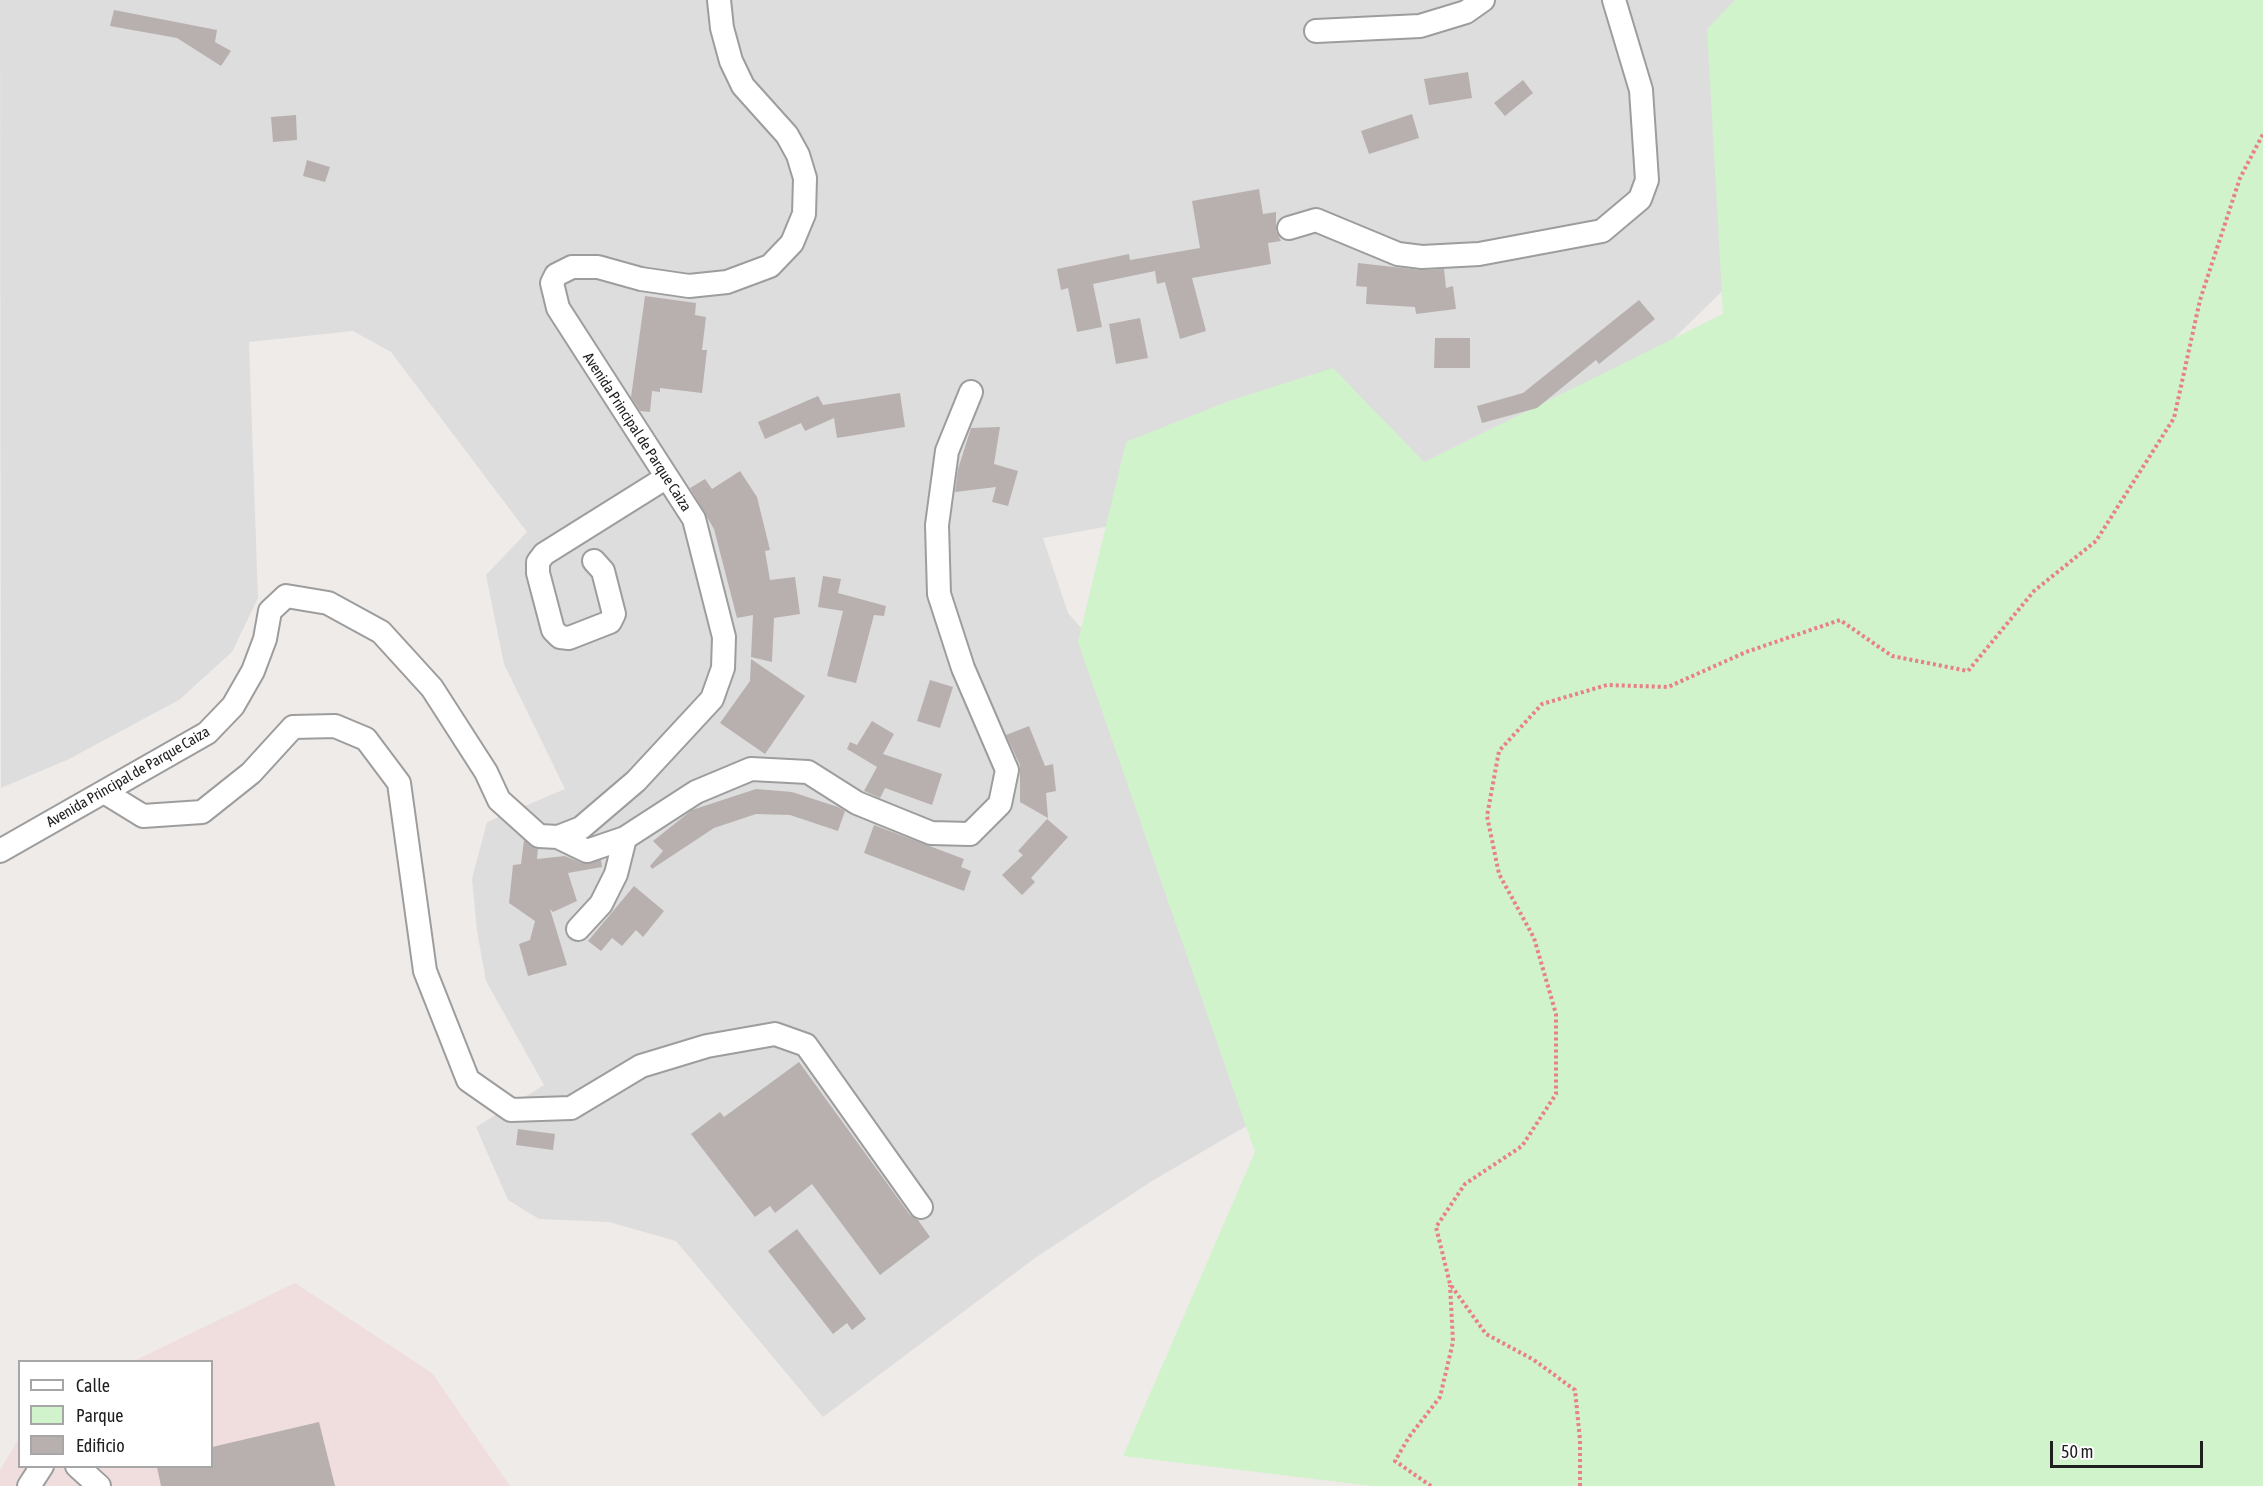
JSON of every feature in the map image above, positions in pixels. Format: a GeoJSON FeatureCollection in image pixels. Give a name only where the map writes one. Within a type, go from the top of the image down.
{"type":"FeatureCollection","features":[{"type":"Feature","properties":{"kind":"street","name":"Avenida Principal de Parque Caiza"},"geometry":{"type":"LineString","coordinates":[[0,851],[207,733],[233,706],[253,671],[264,639],[270,611],[286,596],[328,603],[381,632],[432,688],[486,772],[499,800],[539,836],[558,837],[581,828],[636,781],[712,699],[723,668],[724,637],[694,519],[636,433],[558,308],[552,283],[556,275],[564,270],[589,267],[688,286],[728,282],[770,267],[792,243],[804,214],[805,178],[798,155],[787,135],[743,86],[725,39],[719,0]]}},
{"type":"Feature","properties":{"kind":"street"},"geometry":{"type":"LineString","coordinates":[[1316,31],[1420,26],[1466,12],[1483,0]]}},
{"type":"Feature","properties":{"kind":"street"},"geometry":{"type":"LineString","coordinates":[[1289,228],[1316,220],[1398,254],[1422,257],[1479,254],[1602,231],[1640,200],[1647,180],[1641,90],[1614,0]]}},
{"type":"Feature","properties":{"kind":"street"},"geometry":{"type":"LineString","coordinates":[[558,837],[587,851],[625,838],[696,792],[751,769],[808,772],[857,803],[931,833],[970,834],[1000,804],[1007,770],[963,668],[939,594],[937,525],[947,451],[971,392]]}},
{"type":"Feature","properties":{"kind":"street"},"geometry":{"type":"LineString","coordinates":[[594,561],[603,571],[614,615],[610,622],[569,638],[560,638],[553,630],[538,573],[538,562],[544,554],[667,477]]}},
{"type":"Feature","properties":{"kind":"street"},"geometry":{"type":"LineString","coordinates":[[104,792],[142,816],[202,812],[251,773],[293,727],[335,726],[366,739],[399,783],[425,971],[468,1080],[511,1110],[571,1108],[641,1066],[707,1046],[775,1034],[806,1045],[921,1207]]}},
{"type":"Feature","properties":{"kind":"street"},"geometry":{"type":"LineString","coordinates":[[578,929],[601,904],[616,874],[625,838]]}},
{"type":"Feature","properties":{"kind":"street"},"geometry":{"type":"LineString","coordinates":[[29,1486],[41,1468]]}},
{"type":"Feature","properties":{"kind":"street"},"geometry":{"type":"LineString","coordinates":[[78,1468],[99,1486]]}},
{"type":"Feature","properties":{"kind":"path"},"geometry":{"type":"LineString","coordinates":[[1431,1486],[1395,1461],[1408,1437],[1440,1397],[1453,1342],[1450,1284],[1436,1227],[1465,1184],[1522,1146],[1556,1095],[1556,1014],[1534,938],[1499,874],[1487,816],[1498,751],[1542,704],[1607,685],[1668,687],[1746,652],[1840,620],[1892,656],[1968,671],[2034,591],[2096,541],[2174,418],[2200,300],[2240,178],[2263,134]]}},
{"type":"Feature","properties":{"kind":"path"},"geometry":{"type":"LineString","coordinates":[[1450,1284],[1485,1334],[1534,1360],[1575,1390],[1580,1440],[1580,1486]]}},
{"type":"Feature","properties":{"kind":"shaded area"},"geometry":{"type":"Polygon","coordinates":[[[0,0],[1967,0],[1770,244],[1647,365],[1438,468],[1043,538],[1068,613],[1235,803],[1358,1061],[1152,1181],[1035,1258],[823,1417],[676,1241],[609,1222],[539,1219],[508,1200],[476,1127],[544,1085],[486,981],[477,931],[472,879],[487,822],[565,789],[504,664],[486,575],[527,532],[391,352],[353,331],[249,342],[258,598],[232,652],[179,700],[69,759],[1,788],[0,0]]]}},
{"type":"Feature","properties":{"kind":"shaded area"},"geometry":{"type":"Polygon","coordinates":[[[295,1283],[432,1373],[510,1486],[0,1486],[0,1470],[18,1440],[18,1468],[213,1468],[213,1360],[136,1360],[295,1283]]]}},
{"type":"Feature","properties":{"kind":"green space"},"geometry":{"type":"Polygon","coordinates":[[[1735,0],[2263,0],[2263,1486],[1373,1486],[1123,1456],[1255,1152],[1078,642],[1126,442],[1229,401],[1333,368],[1424,462],[1723,314],[1707,29],[1735,0]]]}},
{"type":"Feature","properties":{"kind":"building"},"geometry":{"type":"Polygon","coordinates":[[[114,10],[217,30],[215,42],[231,51],[221,66],[177,38],[110,26],[114,10]]]}},
{"type":"Feature","properties":{"kind":"building"},"geometry":{"type":"Polygon","coordinates":[[[1468,72],[1472,98],[1429,105],[1424,79],[1468,72]]]}},
{"type":"Feature","properties":{"kind":"building"},"geometry":{"type":"Polygon","coordinates":[[[1523,80],[1533,93],[1505,116],[1494,103],[1523,80]]]}},
{"type":"Feature","properties":{"kind":"building"},"geometry":{"type":"Polygon","coordinates":[[[1412,114],[1419,138],[1369,154],[1361,131],[1412,114]]]}},
{"type":"Feature","properties":{"kind":"building"},"geometry":{"type":"Polygon","coordinates":[[[296,115],[297,140],[273,142],[271,117],[296,115]]]}},
{"type":"Feature","properties":{"kind":"building"},"geometry":{"type":"Polygon","coordinates":[[[307,160],[330,167],[325,182],[303,176],[307,160]]]}},
{"type":"Feature","properties":{"kind":"building"},"geometry":{"type":"Polygon","coordinates":[[[1259,189],[1263,214],[1276,212],[1276,231],[1281,241],[1268,243],[1271,264],[1192,278],[1206,331],[1180,339],[1165,282],[1157,284],[1155,271],[1093,284],[1102,327],[1077,332],[1068,288],[1061,290],[1057,269],[1129,254],[1130,260],[1200,248],[1192,201],[1259,189]]]}},
{"type":"Feature","properties":{"kind":"building"},"geometry":{"type":"Polygon","coordinates":[[[1358,263],[1420,270],[1444,269],[1446,288],[1453,286],[1456,309],[1416,314],[1415,307],[1366,304],[1367,287],[1356,286],[1358,263]]]}},
{"type":"Feature","properties":{"kind":"building"},"geometry":{"type":"Polygon","coordinates":[[[645,296],[696,303],[695,315],[706,317],[702,350],[707,350],[702,393],[660,388],[660,392],[652,391],[650,412],[640,411],[631,397],[645,296]]]}},
{"type":"Feature","properties":{"kind":"building"},"geometry":{"type":"Polygon","coordinates":[[[1639,300],[1655,319],[1599,364],[1596,360],[1537,408],[1482,423],[1477,406],[1523,393],[1639,300]]]}},
{"type":"Feature","properties":{"kind":"building"},"geometry":{"type":"Polygon","coordinates":[[[1140,318],[1148,358],[1116,364],[1109,324],[1140,318]]]}},
{"type":"Feature","properties":{"kind":"building"},"geometry":{"type":"Polygon","coordinates":[[[1435,338],[1470,338],[1470,368],[1434,368],[1435,338]]]}},
{"type":"Feature","properties":{"kind":"building"},"geometry":{"type":"Polygon","coordinates":[[[900,393],[905,427],[837,438],[834,418],[805,431],[801,423],[765,439],[758,422],[818,396],[823,405],[900,393]]]}},
{"type":"Feature","properties":{"kind":"building"},"geometry":{"type":"Polygon","coordinates":[[[1000,427],[994,464],[1018,471],[1008,506],[992,502],[996,487],[955,492],[958,469],[971,428],[1000,427]]]}},
{"type":"Feature","properties":{"kind":"building"},"geometry":{"type":"Polygon","coordinates":[[[740,471],[757,497],[770,550],[765,551],[770,580],[795,577],[800,614],[774,618],[772,662],[751,657],[753,615],[737,618],[714,529],[690,488],[705,479],[712,489],[740,471]]]}},
{"type":"Feature","properties":{"kind":"building"},"geometry":{"type":"Polygon","coordinates":[[[823,576],[841,579],[838,593],[886,606],[884,616],[874,615],[856,683],[827,676],[843,611],[818,607],[823,576]]]}},
{"type":"Feature","properties":{"kind":"building"},"geometry":{"type":"Polygon","coordinates":[[[751,659],[805,696],[765,754],[720,723],[750,681],[751,659]]]}},
{"type":"Feature","properties":{"kind":"building"},"geometry":{"type":"Polygon","coordinates":[[[930,680],[953,687],[940,728],[917,721],[930,680]]]}},
{"type":"Feature","properties":{"kind":"building"},"geometry":{"type":"Polygon","coordinates":[[[872,721],[894,734],[883,754],[942,774],[932,805],[885,788],[880,798],[864,791],[877,767],[847,749],[850,742],[857,745],[872,721]]]}},
{"type":"Feature","properties":{"kind":"building"},"geometry":{"type":"Polygon","coordinates":[[[1029,726],[1045,766],[1053,764],[1056,791],[1046,793],[1048,818],[1020,802],[1020,765],[1006,735],[1029,726]]]}},
{"type":"Feature","properties":{"kind":"building"},"geometry":{"type":"Polygon","coordinates":[[[756,789],[792,792],[838,807],[845,811],[838,831],[790,815],[756,814],[714,828],[652,869],[650,866],[663,851],[653,841],[692,810],[756,789]]]}},
{"type":"Feature","properties":{"kind":"building"},"geometry":{"type":"Polygon","coordinates":[[[1047,819],[1068,837],[1031,878],[1035,882],[1022,895],[1002,875],[1023,855],[1018,851],[1047,819]]]}},
{"type":"Feature","properties":{"kind":"building"},"geometry":{"type":"Polygon","coordinates":[[[874,825],[964,859],[961,867],[971,871],[964,891],[864,853],[874,825]]]}},
{"type":"Feature","properties":{"kind":"building"},"geometry":{"type":"Polygon","coordinates":[[[524,840],[538,849],[537,859],[565,856],[582,863],[601,860],[602,867],[568,873],[577,901],[553,912],[550,909],[567,965],[528,976],[519,944],[530,940],[535,921],[509,903],[513,865],[521,864],[524,840]]]}},
{"type":"Feature","properties":{"kind":"building"},"geometry":{"type":"Polygon","coordinates":[[[634,886],[664,911],[643,937],[636,930],[622,946],[612,938],[601,951],[588,941],[634,886]]]}},
{"type":"Feature","properties":{"kind":"building"},"geometry":{"type":"Polygon","coordinates":[[[799,1062],[910,1215],[918,1220],[930,1237],[880,1275],[812,1184],[775,1213],[770,1206],[755,1217],[691,1134],[720,1112],[724,1117],[799,1062]]]}},
{"type":"Feature","properties":{"kind":"building"},"geometry":{"type":"Polygon","coordinates":[[[518,1129],[555,1134],[553,1150],[516,1145],[518,1129]]]}},
{"type":"Feature","properties":{"kind":"building"},"geometry":{"type":"Polygon","coordinates":[[[797,1229],[866,1319],[852,1330],[847,1323],[833,1334],[768,1251],[797,1229]]]}},
{"type":"Feature","properties":{"kind":"building"},"geometry":{"type":"Polygon","coordinates":[[[319,1422],[335,1486],[161,1486],[157,1468],[213,1468],[213,1447],[319,1422]]]}}]}
